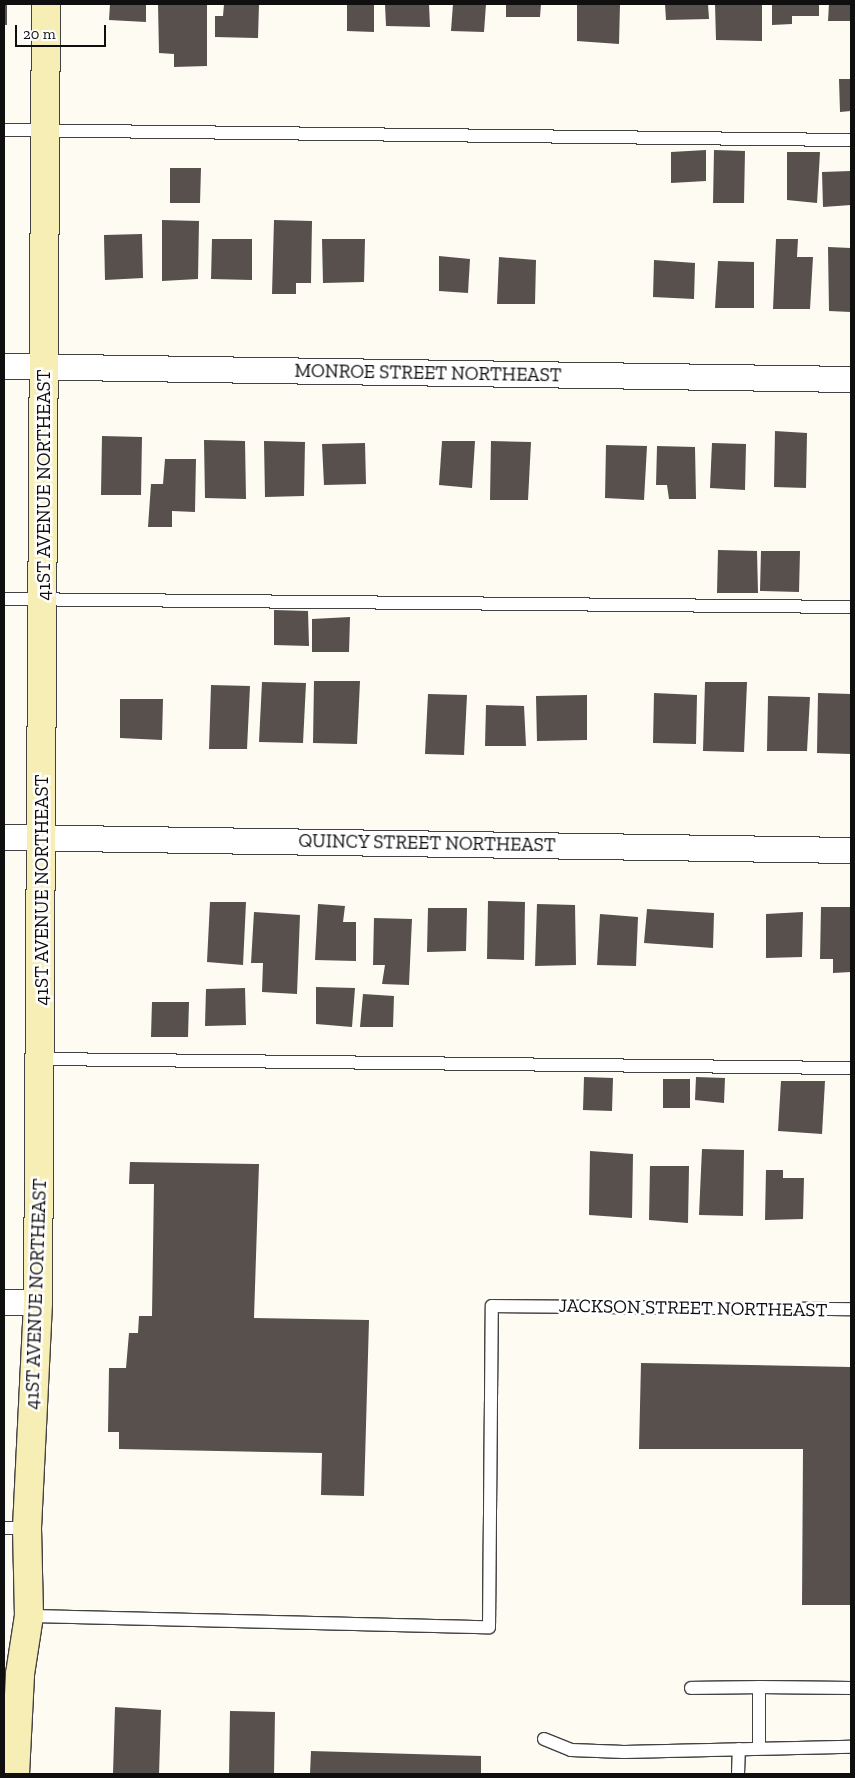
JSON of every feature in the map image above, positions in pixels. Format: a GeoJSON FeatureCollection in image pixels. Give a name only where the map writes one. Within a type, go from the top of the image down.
{"type":"FeatureCollection","features":[{"type":"Feature","properties":{"kind":"street","name":"41ST AVENUE NORTHEAST"},"geometry":{"type":"LineString","coordinates":[[11,1767],[20,1674],[29,1616],[15,1528],[38,1302],[44,600],[46,4]]}},
{"type":"Feature","properties":{"kind":"street","name":"MONROE STREET NORTHEAST"},"geometry":{"type":"LineString","coordinates":[[4,366],[851,380]]}},
{"type":"Feature","properties":{"kind":"street","name":"QUINCY STREET NORTHEAST"},"geometry":{"type":"LineString","coordinates":[[4,837],[851,850]]}},
{"type":"Feature","properties":{"kind":"street"},"geometry":{"type":"LineString","coordinates":[[4,1302],[38,1302]]}},
{"type":"Feature","properties":{"kind":"lane"},"geometry":{"type":"LineString","coordinates":[[4,130],[851,140]]}},
{"type":"Feature","properties":{"kind":"lane"},"geometry":{"type":"LineString","coordinates":[[4,599],[851,606]]}},
{"type":"Feature","properties":{"kind":"lane"},"geometry":{"type":"LineString","coordinates":[[41,1059],[851,1068]]}},
{"type":"Feature","properties":{"kind":"lane","name":"JACKSON STREET NORTHEAST"},"geometry":{"type":"LineString","coordinates":[[29,1616],[489,1627],[492,1306],[851,1310]]}},
{"type":"Feature","properties":{"kind":"lane"},"geometry":{"type":"LineString","coordinates":[[759,1687],[759,1748]]}},
{"type":"Feature","properties":{"kind":"lane"},"geometry":{"type":"LineString","coordinates":[[691,1688],[851,1688]]}},
{"type":"Feature","properties":{"kind":"lane"},"geometry":{"type":"LineString","coordinates":[[544,1739],[571,1750],[851,1747]]}},
{"type":"Feature","properties":{"kind":"lane"},"geometry":{"type":"LineString","coordinates":[[738,1749],[738,1774]]}},
{"type":"Feature","properties":{"kind":"building"},"geometry":{"type":"Polygon","coordinates":[[[4,4],[7,4],[7,25],[4,25],[4,4]]]}},
{"type":"Feature","properties":{"kind":"building"},"geometry":{"type":"Polygon","coordinates":[[[110,4],[146,4],[146,22],[109,20],[110,4]]]}},
{"type":"Feature","properties":{"kind":"building"},"geometry":{"type":"Polygon","coordinates":[[[158,4],[207,4],[207,66],[174,67],[174,54],[159,53],[158,4]]]}},
{"type":"Feature","properties":{"kind":"building"},"geometry":{"type":"Polygon","coordinates":[[[224,4],[259,4],[258,38],[215,37],[215,16],[223,16],[224,4]]]}},
{"type":"Feature","properties":{"kind":"building"},"geometry":{"type":"Polygon","coordinates":[[[347,4],[374,4],[374,32],[347,31],[347,4]]]}},
{"type":"Feature","properties":{"kind":"building"},"geometry":{"type":"Polygon","coordinates":[[[385,4],[429,4],[430,27],[386,26],[385,4]]]}},
{"type":"Feature","properties":{"kind":"building"},"geometry":{"type":"Polygon","coordinates":[[[453,4],[486,4],[484,32],[451,31],[453,4]]]}},
{"type":"Feature","properties":{"kind":"building"},"geometry":{"type":"Polygon","coordinates":[[[506,4],[541,4],[540,17],[506,17],[506,4]]]}},
{"type":"Feature","properties":{"kind":"building"},"geometry":{"type":"Polygon","coordinates":[[[577,4],[620,4],[619,44],[577,41],[577,4]]]}},
{"type":"Feature","properties":{"kind":"building"},"geometry":{"type":"Polygon","coordinates":[[[665,4],[708,4],[709,19],[666,20],[665,4]]]}},
{"type":"Feature","properties":{"kind":"building"},"geometry":{"type":"Polygon","coordinates":[[[715,4],[762,4],[762,41],[716,40],[715,4]]]}},
{"type":"Feature","properties":{"kind":"building"},"geometry":{"type":"Polygon","coordinates":[[[772,4],[819,4],[819,16],[792,16],[792,24],[772,25],[772,4]]]}},
{"type":"Feature","properties":{"kind":"building"},"geometry":{"type":"Polygon","coordinates":[[[829,4],[851,4],[851,21],[828,21],[829,4]]]}},
{"type":"Feature","properties":{"kind":"building"},"geometry":{"type":"Polygon","coordinates":[[[839,79],[851,79],[851,111],[840,112],[839,79]]]}},
{"type":"Feature","properties":{"kind":"building"},"geometry":{"type":"Polygon","coordinates":[[[706,150],[706,181],[671,183],[671,152],[706,150]]]}},
{"type":"Feature","properties":{"kind":"building"},"geometry":{"type":"Polygon","coordinates":[[[714,150],[745,151],[744,203],[713,203],[714,150]]]}},
{"type":"Feature","properties":{"kind":"building"},"geometry":{"type":"Polygon","coordinates":[[[787,152],[820,152],[817,203],[787,200],[787,152]]]}},
{"type":"Feature","properties":{"kind":"building"},"geometry":{"type":"Polygon","coordinates":[[[170,168],[201,168],[200,203],[170,203],[170,168]]]}},
{"type":"Feature","properties":{"kind":"building"},"geometry":{"type":"Polygon","coordinates":[[[851,171],[851,205],[823,207],[822,172],[851,171]]]}},
{"type":"Feature","properties":{"kind":"building"},"geometry":{"type":"Polygon","coordinates":[[[162,220],[199,221],[198,279],[162,281],[162,220]]]}},
{"type":"Feature","properties":{"kind":"building"},"geometry":{"type":"Polygon","coordinates":[[[274,220],[312,221],[311,283],[296,283],[296,294],[272,294],[274,220]]]}},
{"type":"Feature","properties":{"kind":"building"},"geometry":{"type":"Polygon","coordinates":[[[142,234],[143,278],[105,280],[104,235],[142,234]]]}},
{"type":"Feature","properties":{"kind":"building"},"geometry":{"type":"Polygon","coordinates":[[[212,239],[252,239],[252,280],[211,279],[212,239]]]}},
{"type":"Feature","properties":{"kind":"building"},"geometry":{"type":"Polygon","coordinates":[[[322,239],[365,239],[364,282],[323,283],[322,239]]]}},
{"type":"Feature","properties":{"kind":"building"},"geometry":{"type":"Polygon","coordinates":[[[776,239],[798,239],[797,257],[813,257],[810,309],[773,309],[776,239]]]}},
{"type":"Feature","properties":{"kind":"building"},"geometry":{"type":"Polygon","coordinates":[[[828,247],[851,248],[851,312],[829,311],[828,247]]]}},
{"type":"Feature","properties":{"kind":"building"},"geometry":{"type":"Polygon","coordinates":[[[439,256],[470,259],[468,293],[439,291],[439,256]]]}},
{"type":"Feature","properties":{"kind":"building"},"geometry":{"type":"Polygon","coordinates":[[[499,257],[536,260],[535,304],[497,304],[499,257]]]}},
{"type":"Feature","properties":{"kind":"building"},"geometry":{"type":"Polygon","coordinates":[[[654,260],[695,263],[694,299],[653,297],[654,260]]]}},
{"type":"Feature","properties":{"kind":"building"},"geometry":{"type":"Polygon","coordinates":[[[718,261],[754,262],[754,308],[715,308],[718,261]]]}},
{"type":"Feature","properties":{"kind":"building"},"geometry":{"type":"Polygon","coordinates":[[[775,431],[807,433],[806,488],[774,487],[775,431]]]}},
{"type":"Feature","properties":{"kind":"building"},"geometry":{"type":"Polygon","coordinates":[[[102,436],[142,437],[141,495],[101,495],[102,436]]]}},
{"type":"Feature","properties":{"kind":"building"},"geometry":{"type":"Polygon","coordinates":[[[204,440],[245,441],[246,499],[205,498],[204,440]]]}},
{"type":"Feature","properties":{"kind":"building"},"geometry":{"type":"Polygon","coordinates":[[[264,441],[305,442],[304,496],[265,497],[264,441]]]}},
{"type":"Feature","properties":{"kind":"building"},"geometry":{"type":"Polygon","coordinates":[[[442,441],[475,441],[472,488],[439,485],[442,441]]]}},
{"type":"Feature","properties":{"kind":"building"},"geometry":{"type":"Polygon","coordinates":[[[491,441],[531,442],[528,500],[490,500],[491,441]]]}},
{"type":"Feature","properties":{"kind":"building"},"geometry":{"type":"Polygon","coordinates":[[[365,443],[366,484],[324,485],[322,444],[365,443]]]}},
{"type":"Feature","properties":{"kind":"building"},"geometry":{"type":"Polygon","coordinates":[[[712,443],[746,444],[745,490],[710,488],[712,443]]]}},
{"type":"Feature","properties":{"kind":"building"},"geometry":{"type":"Polygon","coordinates":[[[606,445],[647,446],[644,500],[605,498],[606,445]]]}},
{"type":"Feature","properties":{"kind":"building"},"geometry":{"type":"Polygon","coordinates":[[[657,446],[695,447],[696,499],[669,499],[667,485],[656,485],[657,446]]]}},
{"type":"Feature","properties":{"kind":"building"},"geometry":{"type":"Polygon","coordinates":[[[165,459],[196,459],[195,512],[172,511],[172,527],[148,527],[151,484],[163,484],[165,459]]]}},
{"type":"Feature","properties":{"kind":"building"},"geometry":{"type":"Polygon","coordinates":[[[718,550],[757,551],[758,593],[717,593],[718,550]]]}},
{"type":"Feature","properties":{"kind":"building"},"geometry":{"type":"Polygon","coordinates":[[[761,551],[800,551],[799,592],[760,591],[761,551]]]}},
{"type":"Feature","properties":{"kind":"building"},"geometry":{"type":"Polygon","coordinates":[[[274,610],[308,611],[309,646],[274,645],[274,610]]]}},
{"type":"Feature","properties":{"kind":"building"},"geometry":{"type":"Polygon","coordinates":[[[350,617],[349,652],[312,652],[312,619],[350,617]]]}},
{"type":"Feature","properties":{"kind":"building"},"geometry":{"type":"Polygon","coordinates":[[[314,681],[360,681],[357,744],[313,743],[314,681]]]}},
{"type":"Feature","properties":{"kind":"building"},"geometry":{"type":"Polygon","coordinates":[[[262,682],[306,683],[303,743],[259,742],[262,682]]]}},
{"type":"Feature","properties":{"kind":"building"},"geometry":{"type":"Polygon","coordinates":[[[705,682],[747,682],[744,752],[703,751],[705,682]]]}},
{"type":"Feature","properties":{"kind":"building"},"geometry":{"type":"Polygon","coordinates":[[[211,685],[250,686],[247,749],[209,749],[211,685]]]}},
{"type":"Feature","properties":{"kind":"building"},"geometry":{"type":"Polygon","coordinates":[[[654,693],[697,695],[696,744],[653,743],[654,693]]]}},
{"type":"Feature","properties":{"kind":"building"},"geometry":{"type":"Polygon","coordinates":[[[818,693],[851,694],[851,754],[817,753],[818,693]]]}},
{"type":"Feature","properties":{"kind":"building"},"geometry":{"type":"Polygon","coordinates":[[[428,694],[467,695],[464,755],[425,754],[428,694]]]}},
{"type":"Feature","properties":{"kind":"building"},"geometry":{"type":"Polygon","coordinates":[[[587,695],[587,740],[537,741],[536,696],[587,695]]]}},
{"type":"Feature","properties":{"kind":"building"},"geometry":{"type":"Polygon","coordinates":[[[768,696],[810,697],[807,751],[767,751],[768,696]]]}},
{"type":"Feature","properties":{"kind":"building"},"geometry":{"type":"Polygon","coordinates":[[[120,699],[163,699],[162,740],[120,738],[120,699]]]}},
{"type":"Feature","properties":{"kind":"building"},"geometry":{"type":"Polygon","coordinates":[[[486,705],[524,706],[526,746],[485,746],[486,705]]]}},
{"type":"Feature","properties":{"kind":"building"},"geometry":{"type":"Polygon","coordinates":[[[488,901],[525,902],[524,960],[487,959],[488,901]]]}},
{"type":"Feature","properties":{"kind":"building"},"geometry":{"type":"Polygon","coordinates":[[[210,902],[246,902],[243,965],[207,962],[210,902]]]}},
{"type":"Feature","properties":{"kind":"building"},"geometry":{"type":"Polygon","coordinates":[[[318,904],[345,906],[343,922],[356,922],[356,961],[315,960],[318,904]]]}},
{"type":"Feature","properties":{"kind":"building"},"geometry":{"type":"Polygon","coordinates":[[[537,904],[575,905],[576,965],[535,966],[537,904]]]}},
{"type":"Feature","properties":{"kind":"building"},"geometry":{"type":"Polygon","coordinates":[[[821,907],[851,907],[851,972],[833,973],[833,959],[820,959],[821,907]]]}},
{"type":"Feature","properties":{"kind":"building"},"geometry":{"type":"Polygon","coordinates":[[[428,908],[467,908],[466,951],[427,952],[428,908]]]}},
{"type":"Feature","properties":{"kind":"building"},"geometry":{"type":"Polygon","coordinates":[[[647,909],[714,913],[713,948],[644,943],[647,909]]]}},
{"type":"Feature","properties":{"kind":"building"},"geometry":{"type":"Polygon","coordinates":[[[254,912],[300,915],[297,994],[262,992],[263,963],[251,963],[254,912]]]}},
{"type":"Feature","properties":{"kind":"building"},"geometry":{"type":"Polygon","coordinates":[[[803,912],[802,957],[766,958],[766,914],[803,912]]]}},
{"type":"Feature","properties":{"kind":"building"},"geometry":{"type":"Polygon","coordinates":[[[600,914],[638,917],[636,966],[597,965],[600,914]]]}},
{"type":"Feature","properties":{"kind":"building"},"geometry":{"type":"Polygon","coordinates":[[[374,918],[412,919],[409,985],[382,984],[385,965],[373,965],[374,918]]]}},
{"type":"Feature","properties":{"kind":"building"},"geometry":{"type":"Polygon","coordinates":[[[316,987],[355,988],[352,1027],[316,1024],[316,987]]]}},
{"type":"Feature","properties":{"kind":"building"},"geometry":{"type":"Polygon","coordinates":[[[245,988],[246,1025],[205,1026],[206,989],[245,988]]]}},
{"type":"Feature","properties":{"kind":"building"},"geometry":{"type":"Polygon","coordinates":[[[363,994],[394,996],[393,1027],[360,1027],[363,994]]]}},
{"type":"Feature","properties":{"kind":"building"},"geometry":{"type":"Polygon","coordinates":[[[152,1002],[189,1002],[188,1037],[151,1037],[152,1002]]]}},
{"type":"Feature","properties":{"kind":"building"},"geometry":{"type":"Polygon","coordinates":[[[584,1077],[613,1078],[612,1111],[583,1110],[584,1077]]]}},
{"type":"Feature","properties":{"kind":"building"},"geometry":{"type":"Polygon","coordinates":[[[696,1077],[725,1078],[724,1103],[695,1100],[696,1077]]]}},
{"type":"Feature","properties":{"kind":"building"},"geometry":{"type":"Polygon","coordinates":[[[663,1079],[690,1079],[690,1108],[663,1108],[663,1079]]]}},
{"type":"Feature","properties":{"kind":"building"},"geometry":{"type":"Polygon","coordinates":[[[781,1081],[825,1081],[822,1134],[778,1131],[781,1081]]]}},
{"type":"Feature","properties":{"kind":"building"},"geometry":{"type":"Polygon","coordinates":[[[702,1149],[744,1150],[743,1216],[699,1215],[702,1149]]]}},
{"type":"Feature","properties":{"kind":"building"},"geometry":{"type":"Polygon","coordinates":[[[590,1151],[633,1154],[632,1218],[589,1215],[590,1151]]]}},
{"type":"Feature","properties":{"kind":"building"},"geometry":{"type":"Polygon","coordinates":[[[130,1162],[259,1164],[254,1318],[369,1320],[364,1496],[321,1495],[322,1453],[119,1449],[119,1432],[108,1432],[109,1368],[126,1368],[129,1333],[138,1333],[139,1316],[152,1316],[154,1184],[129,1184],[130,1162]]]}},
{"type":"Feature","properties":{"kind":"building"},"geometry":{"type":"Polygon","coordinates":[[[650,1166],[689,1166],[688,1223],[649,1220],[650,1166]]]}},
{"type":"Feature","properties":{"kind":"building"},"geometry":{"type":"Polygon","coordinates":[[[766,1170],[783,1170],[783,1178],[804,1178],[803,1219],[765,1220],[766,1170]]]}},
{"type":"Feature","properties":{"kind":"building"},"geometry":{"type":"Polygon","coordinates":[[[641,1363],[851,1367],[851,1605],[802,1605],[803,1449],[639,1449],[641,1363]]]}},
{"type":"Feature","properties":{"kind":"building"},"geometry":{"type":"Polygon","coordinates":[[[115,1707],[161,1710],[159,1774],[113,1774],[115,1707]]]}},
{"type":"Feature","properties":{"kind":"building"},"geometry":{"type":"Polygon","coordinates":[[[230,1711],[275,1712],[274,1774],[229,1774],[230,1711]]]}},
{"type":"Feature","properties":{"kind":"building"},"geometry":{"type":"Polygon","coordinates":[[[311,1751],[481,1756],[481,1774],[310,1774],[311,1751]]]}}]}
